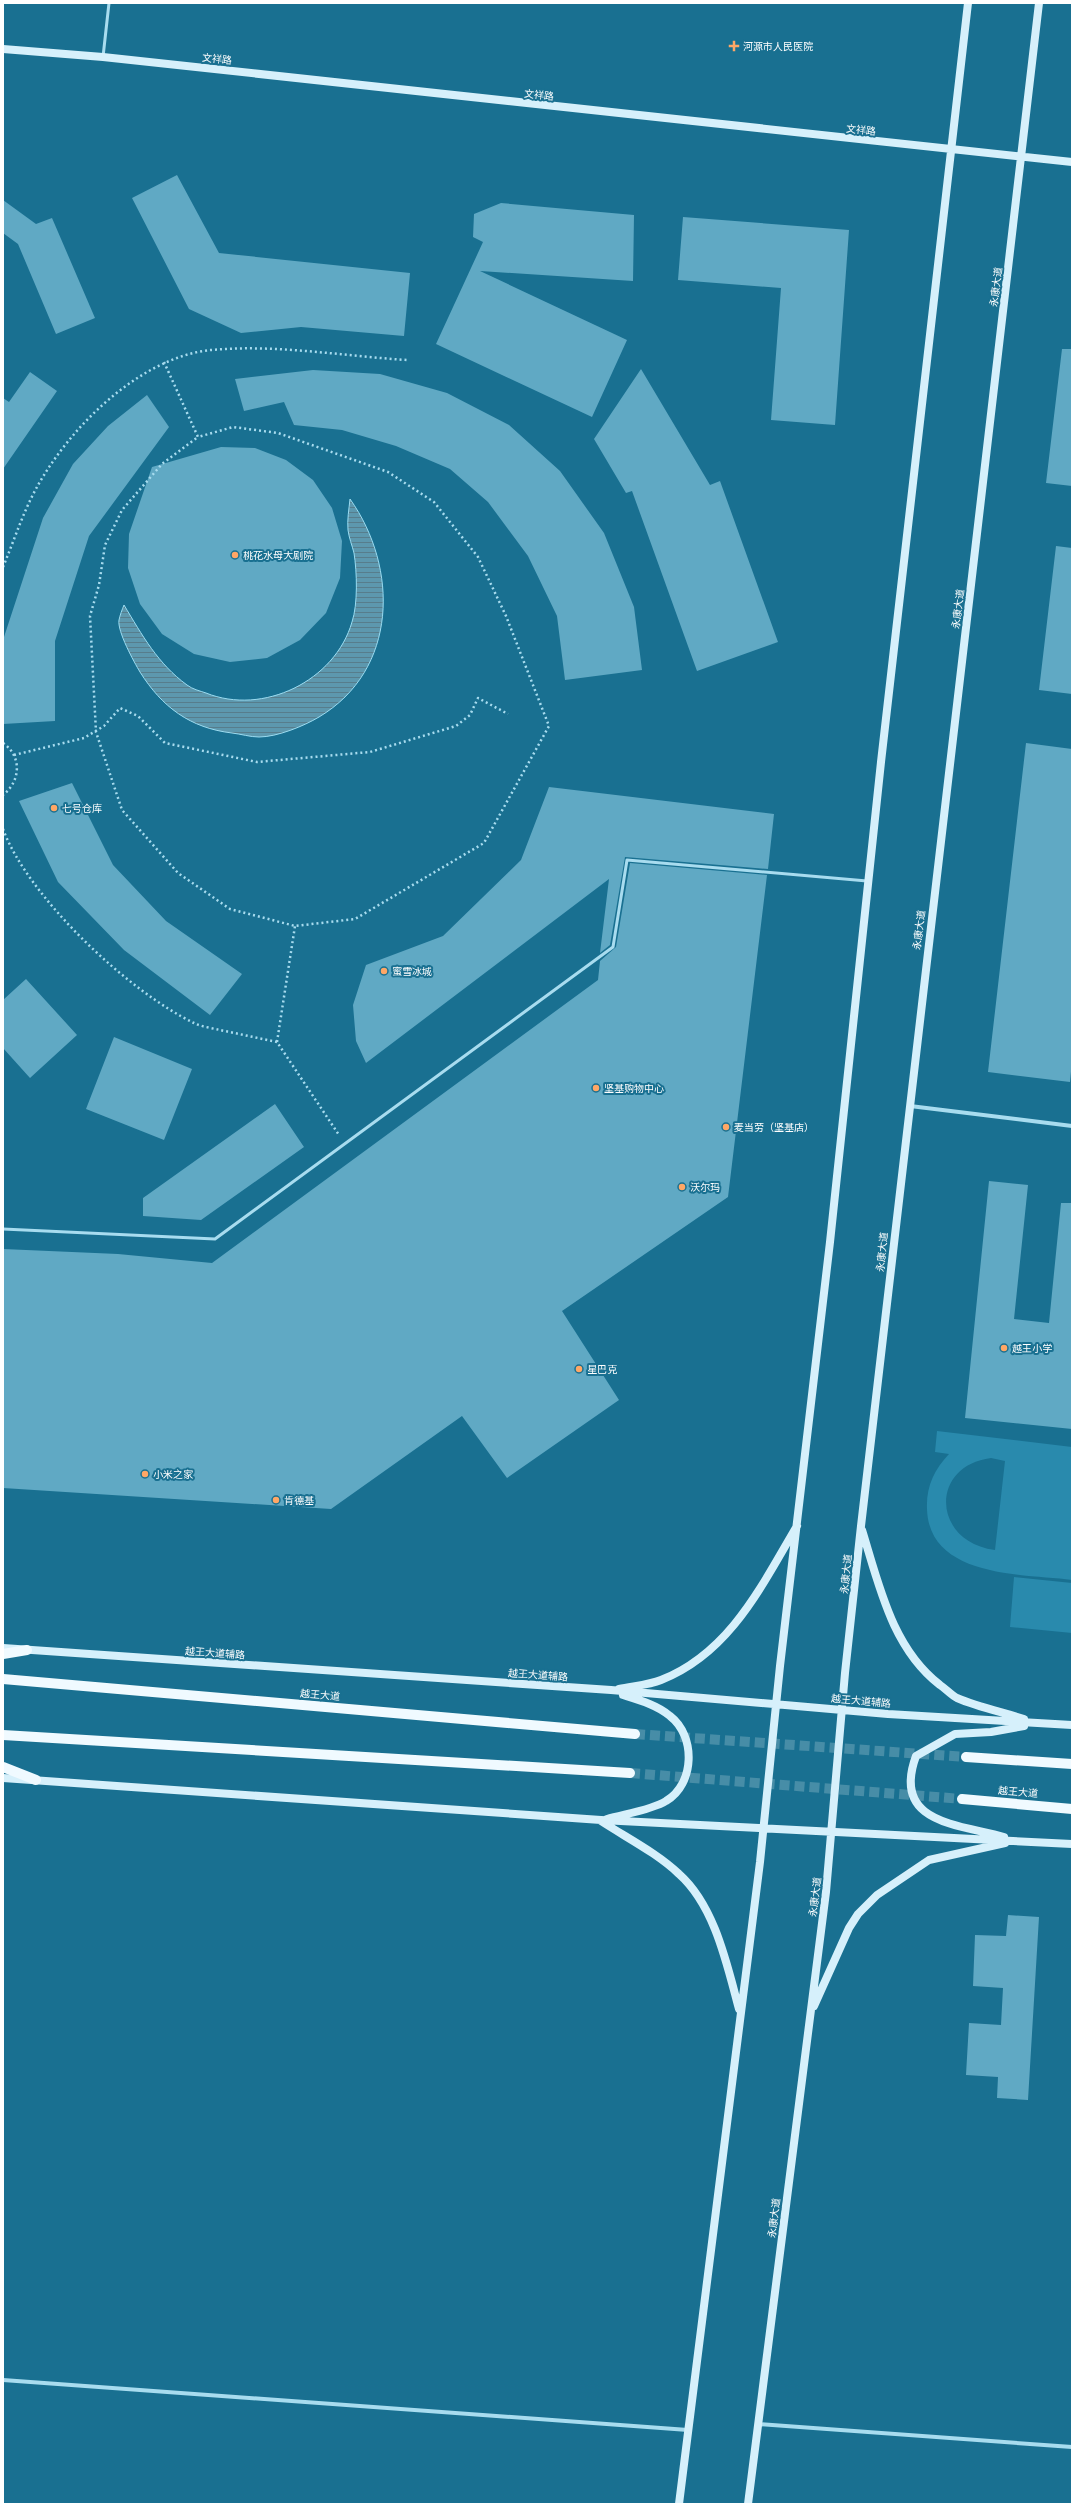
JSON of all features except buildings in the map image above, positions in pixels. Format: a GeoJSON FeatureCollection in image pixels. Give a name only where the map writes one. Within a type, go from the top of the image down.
{"type":"FeatureCollection","features":[{"type":"Feature","properties":{"kind":"main road"},"geometry":{"type":"LineString","coordinates":[[679,2504],[763,1828],[882,754],[953,149],[968,3]]}},
{"type":"Feature","properties":{"kind":"main road","name":"永康大道"},"geometry":{"type":"LineString","coordinates":[[748,2504],[810,2014],[831,1832],[841,1710],[908,1106],[1022,157],[1039,3]]}},
{"type":"Feature","properties":{"kind":"main road","name":"文祥路"},"geometry":{"type":"LineString","coordinates":[[3,49],[103,57],[1072,162]]}},
{"type":"Feature","properties":{"kind":"main road"},"geometry":{"type":"LineString","coordinates":[[611,1690],[661,1680],[720,1642],[751,1603],[798,1523]]}},
{"type":"Feature","properties":{"kind":"main road"},"geometry":{"type":"LineString","coordinates":[[861,1526],[883,1598],[898,1634],[915,1660],[932,1679],[956,1697],[1036,1723]]}},
{"type":"Feature","properties":{"kind":"main road","name":"越王大道辅路"},"geometry":{"type":"LineString","coordinates":[[3,1648],[611,1690],[841,1710],[1072,1725]]}},
{"type":"Feature","properties":{"kind":"main road"},"geometry":{"type":"LineString","coordinates":[[3,1654],[27,1650]]}},
{"type":"Feature","properties":{"kind":"main road","name":"越王大道"},"geometry":{"type":"LineString","coordinates":[[3,1680],[635,1734]]}},
{"type":"Feature","properties":{"kind":"main road"},"geometry":{"type":"LineString","coordinates":[[601,1820],[666,1801],[684,1783],[689,1759],[685,1735],[671,1716],[652,1705],[611,1690]]}},
{"type":"Feature","properties":{"kind":"main road"},"geometry":{"type":"LineString","coordinates":[[1016,1840],[980,1830],[945,1824],[924,1810],[913,1797],[909,1775],[916,1756],[955,1734],[991,1732],[1036,1723]]}},
{"type":"Feature","properties":{"kind":"main road"},"geometry":{"type":"LineString","coordinates":[[3,1735],[630,1773]]}},
{"type":"Feature","properties":{"kind":"main road"},"geometry":{"type":"LineString","coordinates":[[966,1757],[1072,1764]]}},
{"type":"Feature","properties":{"kind":"main road"},"geometry":{"type":"LineString","coordinates":[[3,1767],[36,1780]]}},
{"type":"Feature","properties":{"kind":"main road"},"geometry":{"type":"LineString","coordinates":[[3,1778],[601,1820],[1072,1844]]}},
{"type":"Feature","properties":{"kind":"main road","name":"越王大道"},"geometry":{"type":"LineString","coordinates":[[962,1800],[1072,1809]]}},
{"type":"Feature","properties":{"kind":"main road"},"geometry":{"type":"LineString","coordinates":[[601,1820],[668,1864],[694,1892],[720,1937],[740,2012]]}},
{"type":"Feature","properties":{"kind":"main road"},"geometry":{"type":"LineString","coordinates":[[810,2014],[849,1928],[858,1914],[877,1895],[929,1860],[1016,1840]]}},
{"type":"Feature","properties":{"kind":"street"},"geometry":{"type":"LineString","coordinates":[[908,1106],[1072,1126]]}},
{"type":"Feature","properties":{"kind":"street"},"geometry":{"type":"LineString","coordinates":[[3,2380],[688,2430]]}},
{"type":"Feature","properties":{"kind":"street"},"geometry":{"type":"LineString","coordinates":[[757,2424],[1072,2447]]}},
{"type":"Feature","properties":{"kind":"lane"},"geometry":{"type":"LineString","coordinates":[[103,57],[109,3]]}},
{"type":"Feature","properties":{"kind":"lane"},"geometry":{"type":"LineString","coordinates":[[3,1229],[216,1239],[613,947],[627,860],[869,881]]}},
{"type":"Feature","properties":{"kind":"path"},"geometry":{"type":"LineString","coordinates":[[3,567],[37,487],[66,442],[113,396],[164,362],[210,350],[264,348],[407,360]]}},
{"type":"Feature","properties":{"kind":"path"},"geometry":{"type":"LineString","coordinates":[[164,362],[198,437]]}},
{"type":"Feature","properties":{"kind":"path"},"geometry":{"type":"LineString","coordinates":[[233,427],[278,433],[388,472],[434,502],[478,557],[506,616],[549,726],[484,843],[355,919],[295,926],[230,909],[178,873],[122,810],[96,732],[90,616],[99,586],[105,545],[127,504],[162,464],[198,437],[233,427]]}},
{"type":"Feature","properties":{"kind":"path"},"geometry":{"type":"LineString","coordinates":[[14,755],[84,738],[96,732],[120,708],[138,716],[165,743],[257,762],[370,752],[456,726],[470,715],[478,698],[508,714]]}},
{"type":"Feature","properties":{"kind":"path"},"geometry":{"type":"LineString","coordinates":[[3,743],[14,755],[17,766],[16,777],[11,788],[3,795]]}},
{"type":"Feature","properties":{"kind":"path"},"geometry":{"type":"LineString","coordinates":[[3,829],[8,841],[34,886],[65,921],[149,996],[195,1024],[277,1042]]}},
{"type":"Feature","properties":{"kind":"path"},"geometry":{"type":"LineString","coordinates":[[295,926],[277,1042],[345,1143]]}},
{"type":"Feature","properties":{"kind":"shaded area"},"geometry":{"type":"Polygon","coordinates":[[[350,499],[366,526],[377,556],[383,586],[382,616],[376,646],[364,673],[345,697],[319,717],[306,724],[266,737],[249,736],[217,730],[190,721],[178,714],[158,696],[137,667],[126,646],[119,625],[119,618],[124,605],[144,638],[167,668],[191,688],[228,699],[250,700],[273,696],[294,688],[313,676],[330,661],[343,643],[352,622],[356,597],[356,569],[354,553],[348,530],[350,499]]]}},
{"type":"Feature","properties":{"kind":"shaded area"},"geometry":{"type":"Polygon","coordinates":[[[937,1431],[1072,1447],[1072,1580],[1006,1573],[982,1568],[961,1560],[944,1548],[932,1532],[927,1509],[927,1501],[932,1479],[939,1466],[949,1454],[935,1452],[937,1431]],[[991,1458],[971,1464],[957,1475],[948,1489],[946,1504],[950,1519],[959,1533],[974,1544],[995,1550],[1005,1461],[991,1458]]]}},
{"type":"Feature","properties":{"kind":"shaded area"},"geometry":{"type":"Polygon","coordinates":[[[1014,1577],[1072,1583],[1072,1633],[1010,1627],[1014,1577]]]}},
{"type":"Feature","properties":{"kind":"tunnel"},"geometry":{"type":"LineString","coordinates":[[635,1734],[966,1757]]}},
{"type":"Feature","properties":{"kind":"tunnel"},"geometry":{"type":"LineString","coordinates":[[630,1773],[962,1799]]}},
{"type":"Feature","properties":{"kind":"place","name":"河源市人民医院"},"geometry":{"type":"Point","coordinates":[734,46]}},
{"type":"Feature","properties":{"kind":"place","name":"桃花水母大剧院"},"geometry":{"type":"Point","coordinates":[235,555]}},
{"type":"Feature","properties":{"kind":"place","name":"七号仓库"},"geometry":{"type":"Point","coordinates":[54,808]}},
{"type":"Feature","properties":{"kind":"place","name":"蜜雪冰城"},"geometry":{"type":"Point","coordinates":[384,971]}},
{"type":"Feature","properties":{"kind":"place","name":"坚基购物中心"},"geometry":{"type":"Point","coordinates":[596,1088]}},
{"type":"Feature","properties":{"kind":"place","name":"麦当劳（坚基店）"},"geometry":{"type":"Point","coordinates":[726,1127]}},
{"type":"Feature","properties":{"kind":"place","name":"沃尔玛"},"geometry":{"type":"Point","coordinates":[682,1187]}},
{"type":"Feature","properties":{"kind":"place","name":"越王小学"},"geometry":{"type":"Point","coordinates":[1004,1348]}},
{"type":"Feature","properties":{"kind":"place","name":"星巴克"},"geometry":{"type":"Point","coordinates":[579,1369]}},
{"type":"Feature","properties":{"kind":"place","name":"小米之家"},"geometry":{"type":"Point","coordinates":[145,1474]}},
{"type":"Feature","properties":{"kind":"place","name":"肯德基"},"geometry":{"type":"Point","coordinates":[276,1500]}}]}
